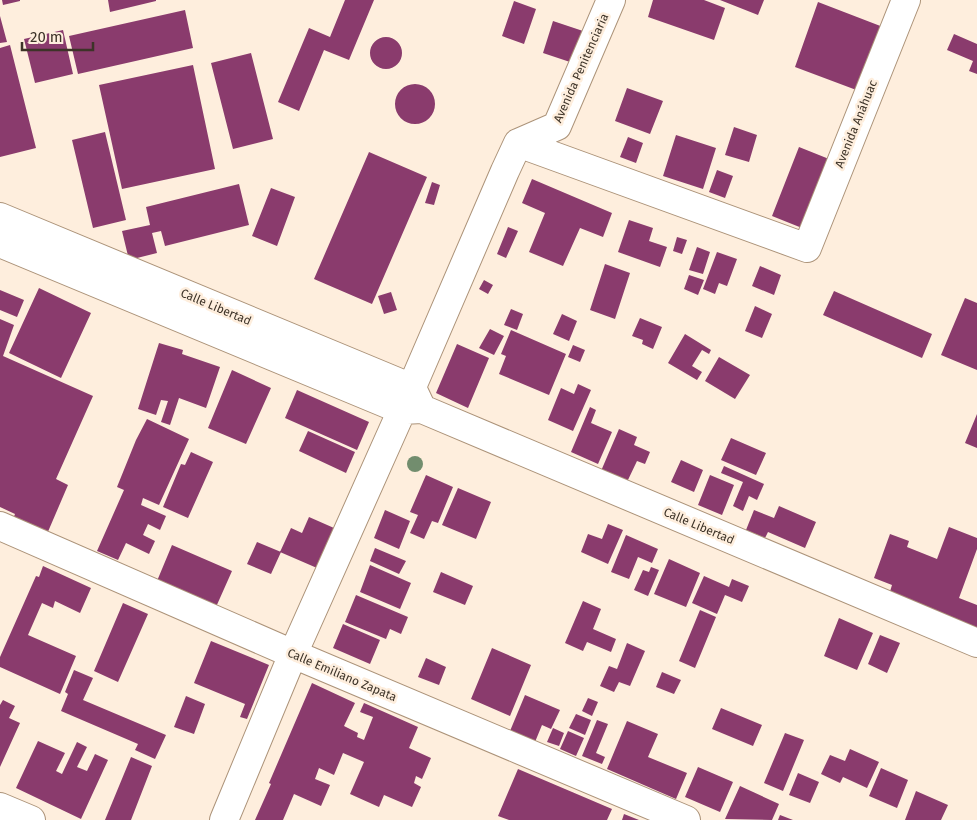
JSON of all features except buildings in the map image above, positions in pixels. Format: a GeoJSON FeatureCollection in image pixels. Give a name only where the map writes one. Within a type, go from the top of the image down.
{"type":"FeatureCollection","features":[{"type":"Feature","properties":{"kind":"street","name":"Avenida Penitenciaria"},"geometry":{"type":"LineString","coordinates":[[518,143],[557,126],[611,0]]}},
{"type":"Feature","properties":{"kind":"street","name":"Avenida Anáhuac"},"geometry":{"type":"LineString","coordinates":[[518,143],[807,248],[906,0]]}},
{"type":"Feature","properties":{"kind":"street"},"geometry":{"type":"LineString","coordinates":[[224,820],[293,654],[412,402],[505,170],[518,143]]}},
{"type":"Feature","properties":{"kind":"street","name":"Calle Libertad"},"geometry":{"type":"LineString","coordinates":[[0,217],[185,307],[977,643]]}},
{"type":"Feature","properties":{"kind":"street","name":"Calle Libertad"},"geometry":{"type":"LineString","coordinates":[[0,243],[185,307]]}},
{"type":"Feature","properties":{"kind":"street","name":"Calle Emiliano Zapata"},"geometry":{"type":"LineString","coordinates":[[0,526],[293,654],[686,820]]}},
{"type":"Feature","properties":{"kind":"street"},"geometry":{"type":"LineString","coordinates":[[0,807],[31,820]]}}]}
